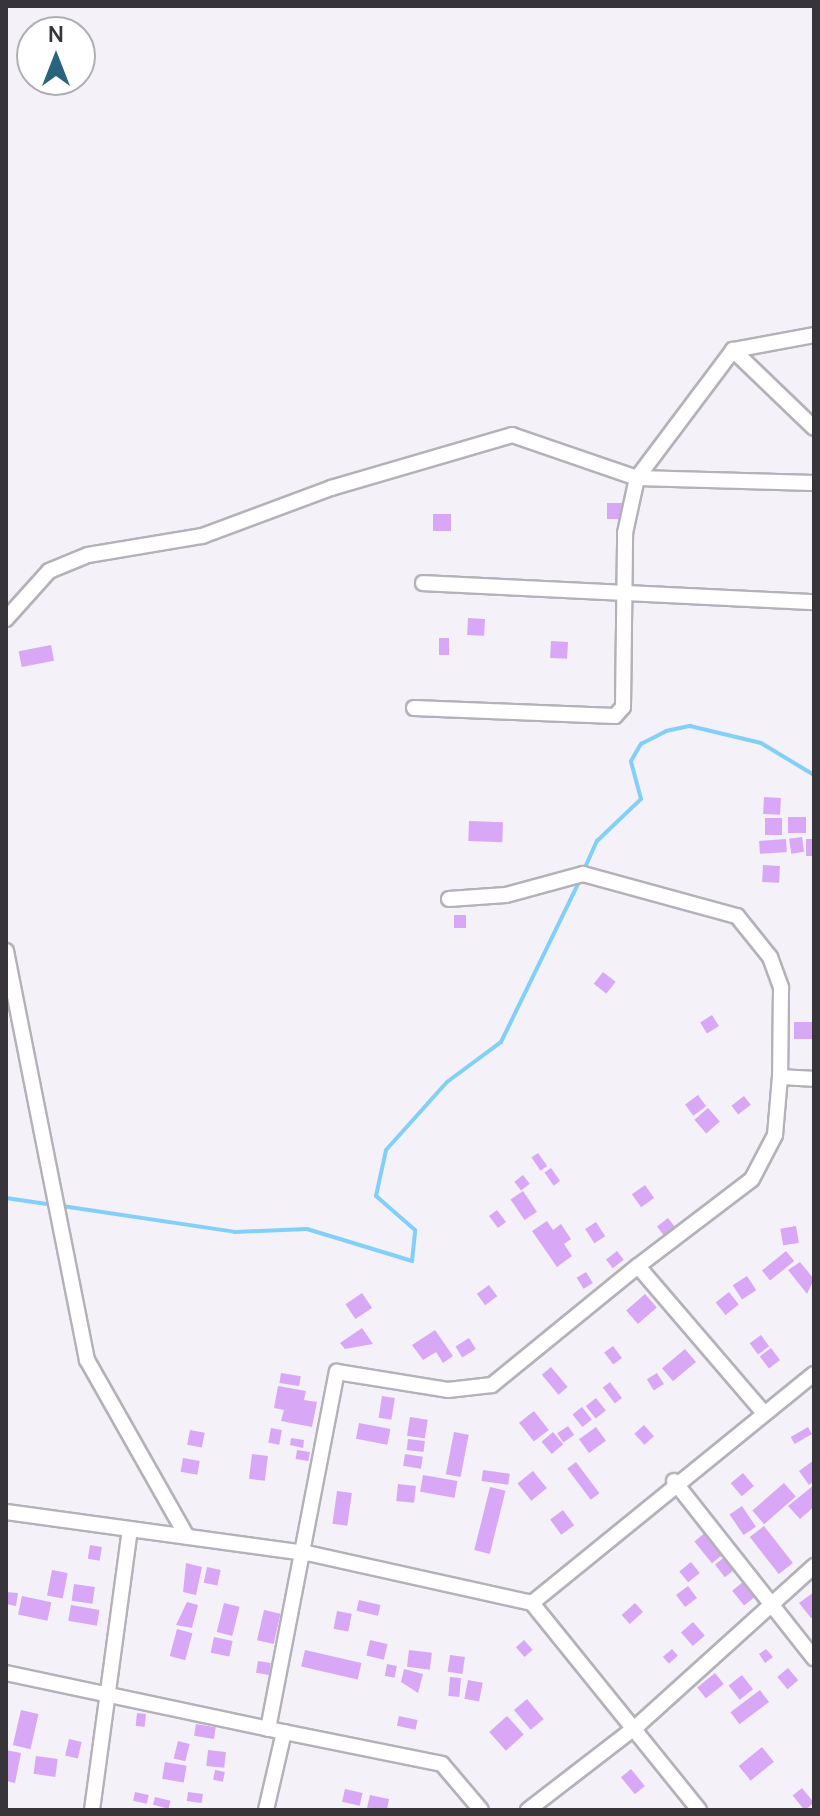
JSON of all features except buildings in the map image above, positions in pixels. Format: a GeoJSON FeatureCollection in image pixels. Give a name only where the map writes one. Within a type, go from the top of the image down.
{"type":"FeatureCollection","features":[{"type":"Feature","properties":{"kind":"street"},"geometry":{"type":"LineString","coordinates":[[414,708],[615,716],[623,707],[629,591],[625,533],[637,478],[733,350],[814,335]]}},
{"type":"Feature","properties":{"kind":"street"},"geometry":{"type":"LineString","coordinates":[[733,350],[814,428]]}},
{"type":"Feature","properties":{"kind":"street"},"geometry":{"type":"LineString","coordinates":[[6,619],[49,571],[88,555],[202,536],[331,488],[512,435],[637,478],[814,483]]}},
{"type":"Feature","properties":{"kind":"street"},"geometry":{"type":"LineString","coordinates":[[423,583],[814,602]]}},
{"type":"Feature","properties":{"kind":"street"},"geometry":{"type":"LineString","coordinates":[[268,1729],[307,1553],[337,1372],[448,1390],[492,1385],[638,1266],[752,1179],[775,1135],[780,1077],[781,988],[770,957],[737,916],[583,874],[506,895],[449,899]]}},
{"type":"Feature","properties":{"kind":"street"},"geometry":{"type":"LineString","coordinates":[[6,951],[87,1360],[187,1537]]}},
{"type":"Feature","properties":{"kind":"street"},"geometry":{"type":"LineString","coordinates":[[780,1077],[814,1079]]}},
{"type":"Feature","properties":{"kind":"street"},"geometry":{"type":"LineString","coordinates":[[638,1266],[763,1412]]}},
{"type":"Feature","properties":{"kind":"street"},"geometry":{"type":"LineString","coordinates":[[532,1603],[674,1481],[814,1374]]}},
{"type":"Feature","properties":{"kind":"street"},"geometry":{"type":"LineString","coordinates":[[674,1481],[814,1658]]}},
{"type":"Feature","properties":{"kind":"street"},"geometry":{"type":"LineString","coordinates":[[6,1512],[307,1553],[532,1603],[637,1726],[699,1810]]}},
{"type":"Feature","properties":{"kind":"street"},"geometry":{"type":"LineString","coordinates":[[92,1810],[112,1696],[130,1530]]}},
{"type":"Feature","properties":{"kind":"street"},"geometry":{"type":"LineString","coordinates":[[528,1810],[637,1726],[814,1566]]}},
{"type":"Feature","properties":{"kind":"street"},"geometry":{"type":"LineString","coordinates":[[6,1673],[442,1764],[481,1810]]}},
{"type":"Feature","properties":{"kind":"street"},"geometry":{"type":"LineString","coordinates":[[266,1810],[284,1732]]}},
{"type":"Feature","properties":{"kind":"waterway"},"geometry":{"type":"LineString","coordinates":[[583,872],[597,841],[641,799],[631,761],[641,744],[666,731],[690,726],[761,743],[814,775]]}},
{"type":"Feature","properties":{"kind":"waterway"},"geometry":{"type":"LineString","coordinates":[[62,1206],[235,1232],[307,1229],[412,1261],[415,1230],[376,1196],[386,1150],[447,1082],[501,1042],[580,880]]}},
{"type":"Feature","properties":{"kind":"waterway"},"geometry":{"type":"LineString","coordinates":[[6,1198],[53,1205]]}}]}
